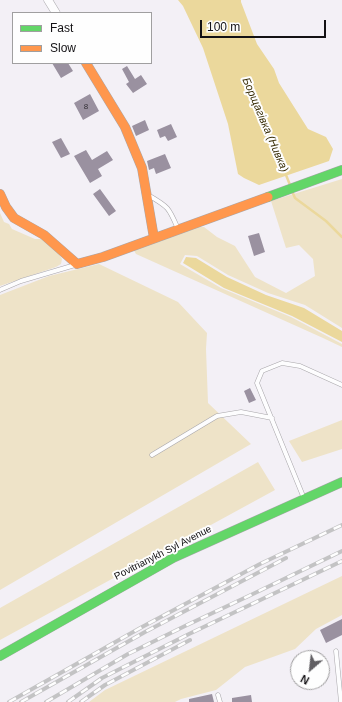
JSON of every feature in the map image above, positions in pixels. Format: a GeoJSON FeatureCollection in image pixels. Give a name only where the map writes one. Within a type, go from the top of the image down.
{"type":"FeatureCollection","features":[{"type":"Feature","properties":{"kind":"street"},"geometry":{"type":"LineString","coordinates":[[48,0],[55,12]]}},
{"type":"Feature","properties":{"kind":"street"},"geometry":{"type":"LineString","coordinates":[[87,64],[124,127],[142,168],[154,238]]}},
{"type":"Feature","properties":{"kind":"street"},"geometry":{"type":"LineString","coordinates":[[0,194],[8,211],[13,217],[20,222],[40,231],[77,264],[102,257],[342,170]]}},
{"type":"Feature","properties":{"kind":"street","name":"Povitrianykh Syl Avenue"},"geometry":{"type":"LineString","coordinates":[[0,656],[173,558],[342,482]]}},
{"type":"Feature","properties":{"kind":"lane"},"geometry":{"type":"LineString","coordinates":[[147,194],[165,204],[170,211],[178,229]]}},
{"type":"Feature","properties":{"kind":"lane"},"geometry":{"type":"LineString","coordinates":[[0,290],[21,281],[77,264]]}},
{"type":"Feature","properties":{"kind":"lane"},"geometry":{"type":"LineString","coordinates":[[304,498],[258,383],[262,371],[282,363],[300,366],[342,384]]}},
{"type":"Feature","properties":{"kind":"lane"},"geometry":{"type":"LineString","coordinates":[[152,455],[217,416],[241,412],[272,418]]}},
{"type":"Feature","properties":{"kind":"lane"},"geometry":{"type":"LineString","coordinates":[[336,651],[341,702]]}},
{"type":"Feature","properties":{"kind":"lane"},"geometry":{"type":"LineString","coordinates":[[218,695],[220,702]]}},
{"type":"Feature","properties":{"kind":"shaded area"},"geometry":{"type":"Polygon","coordinates":[[[342,179],[342,328],[305,305],[268,293],[228,275],[197,256],[185,255],[180,264],[221,288],[291,317],[342,344],[342,347],[136,254],[133,249],[195,227],[204,227],[217,237],[235,246],[255,277],[286,293],[315,276],[313,259],[299,245],[286,248],[271,201],[342,179]]]}},
{"type":"Feature","properties":{"kind":"shaded area"},"geometry":{"type":"Polygon","coordinates":[[[0,213],[4,222],[9,224],[12,229],[35,239],[44,239],[56,249],[62,259],[61,264],[0,286],[0,213]]]}},
{"type":"Feature","properties":{"kind":"shaded area"},"geometry":{"type":"Polygon","coordinates":[[[99,264],[178,302],[207,333],[206,349],[208,403],[251,444],[0,590],[0,295],[49,276],[99,264]]]}},
{"type":"Feature","properties":{"kind":"shaded area"},"geometry":{"type":"Polygon","coordinates":[[[342,420],[342,449],[302,462],[289,441],[342,420]]]}},
{"type":"Feature","properties":{"kind":"shaded area"},"geometry":{"type":"Polygon","coordinates":[[[258,462],[275,490],[0,640],[0,608],[258,462]]]}},
{"type":"Feature","properties":{"kind":"shaded area"},"geometry":{"type":"Polygon","coordinates":[[[342,576],[342,615],[316,629],[295,649],[245,667],[216,690],[175,702],[89,702],[105,690],[342,576]]]}},
{"type":"Feature","properties":{"kind":"water"},"geometry":{"type":"Polygon","coordinates":[[[178,0],[241,0],[257,44],[274,69],[279,83],[308,129],[326,137],[333,149],[329,161],[259,185],[238,174],[228,124],[203,48],[183,6],[178,0]]]}},
{"type":"Feature","properties":{"kind":"water"},"geometry":{"type":"Polygon","coordinates":[[[186,257],[196,258],[227,277],[266,295],[304,308],[342,331],[342,342],[292,316],[224,288],[183,263],[186,257]]]}},
{"type":"Feature","properties":{"kind":"building"},"geometry":{"type":"Polygon","coordinates":[[[53,64],[69,64],[73,71],[61,78],[53,64]]]}},
{"type":"Feature","properties":{"kind":"building"},"geometry":{"type":"Polygon","coordinates":[[[127,66],[135,79],[141,75],[147,84],[133,93],[126,84],[129,82],[122,69],[127,66]]]}},
{"type":"Feature","properties":{"kind":"building"},"geometry":{"type":"Polygon","coordinates":[[[90,94],[99,111],[83,120],[74,103],[90,94]]]}},
{"type":"Feature","properties":{"kind":"building"},"geometry":{"type":"Polygon","coordinates":[[[145,120],[149,130],[136,136],[132,126],[145,120]]]}},
{"type":"Feature","properties":{"kind":"building"},"geometry":{"type":"Polygon","coordinates":[[[171,124],[177,137],[168,141],[165,136],[160,138],[157,130],[171,124]]]}},
{"type":"Feature","properties":{"kind":"building"},"geometry":{"type":"Polygon","coordinates":[[[61,138],[70,154],[61,158],[52,142],[61,138]]]}},
{"type":"Feature","properties":{"kind":"building"},"geometry":{"type":"Polygon","coordinates":[[[86,150],[92,160],[107,151],[113,160],[98,169],[102,176],[90,183],[74,156],[86,150]]]}},
{"type":"Feature","properties":{"kind":"building"},"geometry":{"type":"Polygon","coordinates":[[[165,154],[171,168],[156,174],[154,168],[149,170],[147,161],[165,154]]]}},
{"type":"Feature","properties":{"kind":"building"},"geometry":{"type":"Polygon","coordinates":[[[100,189],[116,211],[109,216],[93,194],[100,189]]]}},
{"type":"Feature","properties":{"kind":"building"},"geometry":{"type":"Polygon","coordinates":[[[259,233],[265,252],[254,256],[248,236],[259,233]]]}},
{"type":"Feature","properties":{"kind":"building"},"geometry":{"type":"Polygon","coordinates":[[[250,388],[256,400],[249,403],[244,391],[250,388]]]}},
{"type":"Feature","properties":{"kind":"building"},"geometry":{"type":"Polygon","coordinates":[[[342,619],[342,635],[326,643],[320,630],[342,619]]]}},
{"type":"Feature","properties":{"kind":"building"},"geometry":{"type":"Polygon","coordinates":[[[212,694],[214,702],[189,702],[189,699],[212,694]]]}},
{"type":"Feature","properties":{"kind":"building"},"geometry":{"type":"Polygon","coordinates":[[[251,695],[252,702],[232,702],[232,698],[251,695]]]}},
{"type":"Feature","properties":{"kind":"waterway","name":"Борщагівка (Нивка)"},"geometry":{"type":"LineString","coordinates":[[286,175],[290,185]]}},
{"type":"Feature","properties":{"kind":"waterway","name":"Борщагівка (Нивка)"},"geometry":{"type":"LineString","coordinates":[[292,191],[295,198],[326,221],[342,237]]}},
{"type":"Feature","properties":{"kind":"railway"},"geometry":{"type":"LineString","coordinates":[[9,702],[142,627],[260,564],[342,525]]}},
{"type":"Feature","properties":{"kind":"railway"},"geometry":{"type":"LineString","coordinates":[[46,702],[128,654],[342,551]]}},
{"type":"Feature","properties":{"kind":"railway"},"geometry":{"type":"LineString","coordinates":[[21,702],[145,632],[286,558]]}},
{"type":"Feature","properties":{"kind":"railway"},"geometry":{"type":"LineString","coordinates":[[68,702],[102,678],[189,634],[342,561]]}},
{"type":"Feature","properties":{"kind":"railway"},"geometry":{"type":"LineString","coordinates":[[81,702],[105,685],[190,640]]}},
{"type":"Feature","properties":{"kind":"traffic: fast"},"geometry":{"type":"LineString","coordinates":[[268,197],[342,170]]}},
{"type":"Feature","properties":{"kind":"traffic: fast"},"geometry":{"type":"LineString","coordinates":[[0,656],[173,558],[342,482]]}},
{"type":"Feature","properties":{"kind":"traffic: slow"},"geometry":{"type":"LineString","coordinates":[[87,64],[125,127],[142,168],[154,238]]}},
{"type":"Feature","properties":{"kind":"traffic: slow"},"geometry":{"type":"LineString","coordinates":[[0,194],[6,207],[14,218],[44,235],[77,264],[103,257],[268,197]]}}]}
